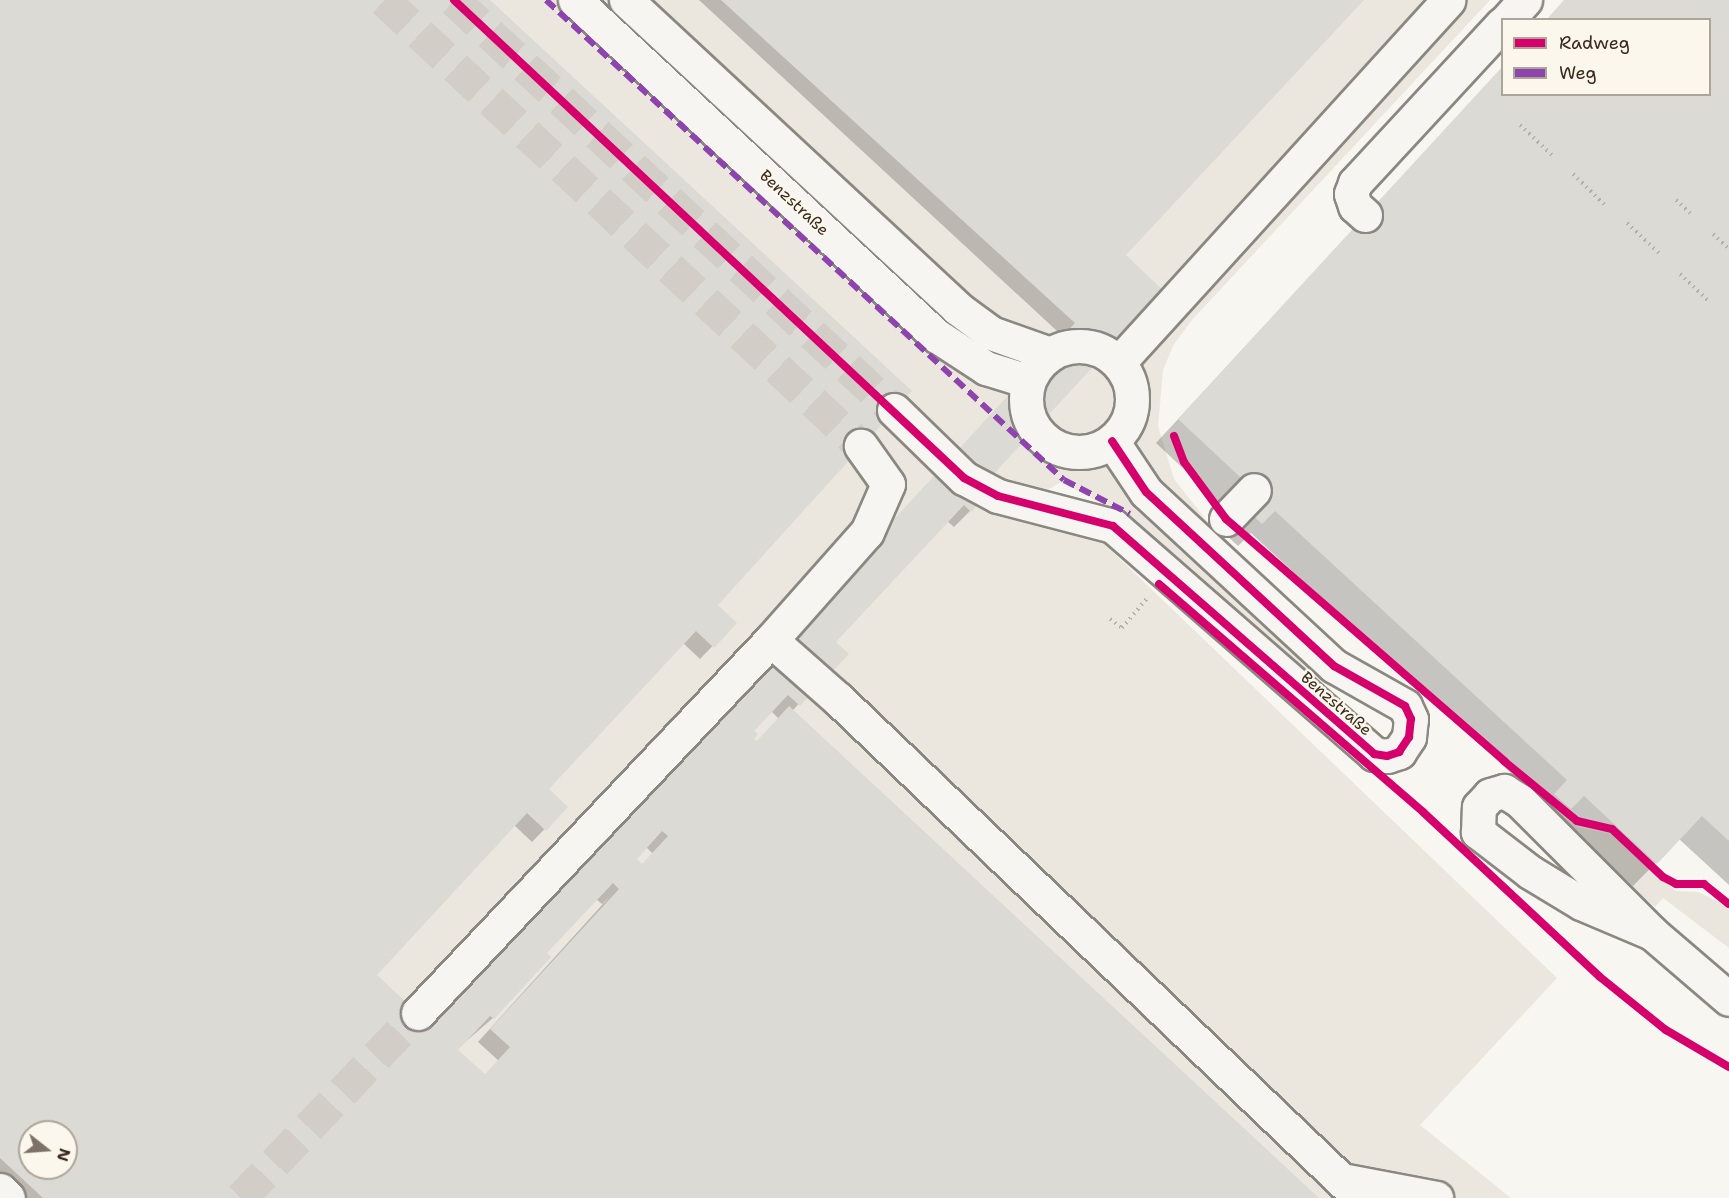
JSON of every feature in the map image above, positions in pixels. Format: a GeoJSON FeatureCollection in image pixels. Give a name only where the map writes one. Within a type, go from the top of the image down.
{"type":"FeatureCollection","features":[{"type":"Feature","properties":{"kind":"street","name":"Benzstraße"},"geometry":{"type":"LineString","coordinates":[[575,0],[937,336],[987,368],[1028,381]]}},
{"type":"Feature","properties":{"kind":"street"},"geometry":{"type":"LineString","coordinates":[[626,0],[957,308],[991,333],[1050,354],[1084,345],[1101,350],[1120,361],[1132,392],[1132,410],[1125,427],[1112,441],[1080,453],[1048,443],[1028,415],[1028,381],[1050,354]]}},
{"type":"Feature","properties":{"kind":"street"},"geometry":{"type":"LineString","coordinates":[[1120,361],[1448,0]]}},
{"type":"Feature","properties":{"kind":"street"},"geometry":{"type":"LineString","coordinates":[[1509,18],[1525,0]]}},
{"type":"Feature","properties":{"kind":"street"},"geometry":{"type":"LineString","coordinates":[[1365,215],[1355,206],[1351,194],[1355,183],[1501,26]]}},
{"type":"Feature","properties":{"kind":"street","name":"Benzstraße"},"geometry":{"type":"LineString","coordinates":[[894,410],[964,478],[998,496],[1113,526],[1374,754],[1387,756],[1399,752],[1409,737],[1411,718],[1405,706],[1334,666],[1146,492],[1112,441]]}},
{"type":"Feature","properties":{"kind":"street"},"geometry":{"type":"LineString","coordinates":[[418,1013],[771,640],[867,532],[883,502],[888,484],[861,446]]}},
{"type":"Feature","properties":{"kind":"street"},"geometry":{"type":"LineString","coordinates":[[1226,519],[1254,490]]}},
{"type":"Feature","properties":{"kind":"street"},"geometry":{"type":"LineString","coordinates":[[771,640],[838,699],[1351,1189],[1436,1198]]}},
{"type":"Feature","properties":{"kind":"street"},"geometry":{"type":"LineString","coordinates":[[1653,933],[1581,903],[1530,872],[1478,832],[1479,807],[1490,795],[1504,791],[1520,801],[1653,933],[1729,999]]}},
{"type":"Feature","properties":{"kind":"street"},"geometry":{"type":"LineString","coordinates":[[0,1191],[8,1198]]}},
{"type":"Feature","properties":{"kind":"path"},"geometry":{"type":"LineString","coordinates":[[1520,125],[1553,156]]}},
{"type":"Feature","properties":{"kind":"path"},"geometry":{"type":"LineString","coordinates":[[1573,174],[1605,205]]}},
{"type":"Feature","properties":{"kind":"path"},"geometry":{"type":"LineString","coordinates":[[1676,200],[1693,216]]}},
{"type":"Feature","properties":{"kind":"path"},"geometry":{"type":"LineString","coordinates":[[1627,223],[1659,253]]}},
{"type":"Feature","properties":{"kind":"path"},"geometry":{"type":"LineString","coordinates":[[1713,234],[1729,249]]}},
{"type":"Feature","properties":{"kind":"path"},"geometry":{"type":"LineString","coordinates":[[1680,274],[1711,303]]}},
{"type":"Feature","properties":{"kind":"path"},"geometry":{"type":"LineString","coordinates":[[1110,619],[1122,628],[1141,606]]}},
{"type":"Feature","properties":{"kind":"shaded area"},"geometry":{"type":"Polygon","coordinates":[[[0,0],[1490,0],[1192,320],[1174,344],[1163,370],[1158,426],[1174,479],[1207,521],[1346,653],[1315,687],[1126,516],[1061,482],[1044,492],[1100,540],[1557,978],[1420,1125],[1511,1198],[0,1198],[0,0]]]}},
{"type":"Feature","properties":{"kind":"shaded area"},"geometry":{"type":"Polygon","coordinates":[[[1521,780],[1577,827],[1612,834],[1676,891],[1698,892],[1719,902],[1729,910],[1729,948],[1663,898],[1655,907],[1514,787],[1521,780]]]}},
{"type":"Feature","properties":{"kind":"building"},"geometry":{"type":"Polygon","coordinates":[[[0,0],[490,0],[912,391],[718,605],[737,623],[714,648],[696,631],[549,789],[568,807],[546,831],[527,813],[377,975],[425,1020],[541,902],[1075,323],[721,0],[1364,0],[1126,255],[1170,297],[1118,340],[988,480],[995,486],[971,512],[964,505],[836,642],[849,654],[800,706],[788,695],[754,731],[758,734],[754,739],[757,741],[789,706],[1319,1198],[43,1198],[24,1180],[78,1180],[78,1120],[18,1120],[18,1175],[0,1158],[0,0]],[[662,831],[637,859],[642,864],[668,836],[662,831]],[[613,883],[547,953],[551,957],[494,1019],[490,1016],[458,1050],[485,1074],[510,1047],[490,1029],[619,889],[613,883]]]}},
{"type":"Feature","properties":{"kind":"building"},"geometry":{"type":"Polygon","coordinates":[[[1564,0],[1729,0],[1729,841],[1702,816],[1657,864],[1584,796],[1571,809],[1554,794],[1567,780],[1275,511],[1262,524],[1246,509],[1254,490],[1178,419],[1501,68],[1501,96],[1711,96],[1711,18],[1548,18],[1564,0]]]}},
{"type":"Feature","properties":{"kind":"tunnel"},"geometry":{"type":"LineString","coordinates":[[384,0],[861,446]]}},
{"type":"Feature","properties":{"kind":"tunnel"},"geometry":{"type":"LineString","coordinates":[[454,0],[894,410]]}},
{"type":"Feature","properties":{"kind":"tunnel"},"geometry":{"type":"LineString","coordinates":[[241,1198],[418,1013]]}},
{"type":"Feature","properties":{"kind":"marked path"},"geometry":{"type":"LineString","coordinates":[[546,0],[1064,480],[1130,514]]}},
{"type":"Feature","properties":{"kind":"cycle path"},"geometry":{"type":"LineString","coordinates":[[454,0],[964,478],[998,496],[1113,526],[1374,754],[1387,756],[1399,752],[1409,737],[1411,719],[1405,706],[1334,666],[1146,492],[1112,441]]}},
{"type":"Feature","properties":{"kind":"cycle path"},"geometry":{"type":"LineString","coordinates":[[1174,436],[1184,462],[1226,519],[1504,761],[1577,821],[1612,829],[1663,877],[1676,884],[1704,884],[1729,904]]}},
{"type":"Feature","properties":{"kind":"cycle path"},"geometry":{"type":"LineString","coordinates":[[1159,584],[1423,812],[1600,977],[1666,1030],[1729,1067]]}}]}
